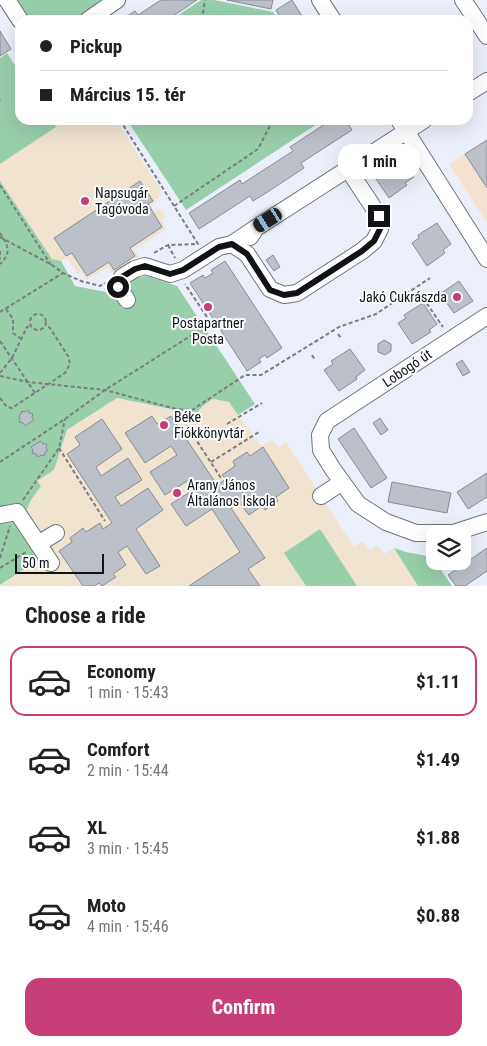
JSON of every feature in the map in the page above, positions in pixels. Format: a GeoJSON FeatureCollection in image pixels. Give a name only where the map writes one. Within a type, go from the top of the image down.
{"type":"FeatureCollection","features":[{"type":"Feature","properties":{"kind":"street"},"geometry":{"type":"LineString","coordinates":[[7,0],[17,15]]}},
{"type":"Feature","properties":{"kind":"street"},"geometry":{"type":"LineString","coordinates":[[95,15],[117,0]]}},
{"type":"Feature","properties":{"kind":"street"},"geometry":{"type":"LineString","coordinates":[[320,0],[330,15]]}},
{"type":"Feature","properties":{"kind":"street"},"geometry":{"type":"LineString","coordinates":[[463,0],[470,15]]}},
{"type":"Feature","properties":{"kind":"street"},"geometry":{"type":"LineString","coordinates":[[473,91],[487,82]]}},
{"type":"Feature","properties":{"kind":"street"},"geometry":{"type":"LineString","coordinates":[[127,300],[118,287],[122,277],[135,269],[145,266],[170,274],[181,270],[219,247],[232,244],[348,169],[402,126],[487,258]]}},
{"type":"Feature","properties":{"kind":"street"},"geometry":{"type":"LineString","coordinates":[[232,244],[247,254],[270,290],[284,295],[297,293],[362,251],[374,241],[380,229],[379,216],[348,169]]}},
{"type":"Feature","properties":{"kind":"street"},"geometry":{"type":"LineString","coordinates":[[247,254],[248,240],[256,228]]}},
{"type":"Feature","properties":{"kind":"street","name":"Lobogó út"},"geometry":{"type":"LineString","coordinates":[[342,482],[321,450],[320,435],[327,421],[487,316]]}},
{"type":"Feature","properties":{"kind":"street"},"geometry":{"type":"LineString","coordinates":[[321,496],[342,482],[358,504],[386,522],[416,533],[452,533],[487,522]]}},
{"type":"Feature","properties":{"kind":"street"},"geometry":{"type":"LineString","coordinates":[[7,514],[17,512],[51,563]]}},
{"type":"Feature","properties":{"kind":"street"},"geometry":{"type":"LineString","coordinates":[[38,544],[56,532]]}},
{"type":"Feature","properties":{"kind":"path"},"geometry":{"type":"LineString","coordinates":[[203,15],[205,0]]}},
{"type":"Feature","properties":{"kind":"path"},"geometry":{"type":"LineString","coordinates":[[123,125],[198,244],[168,245],[151,255]]}},
{"type":"Feature","properties":{"kind":"path"},"geometry":{"type":"LineString","coordinates":[[174,206],[258,149],[270,125]]}},
{"type":"Feature","properties":{"kind":"path"},"geometry":{"type":"LineString","coordinates":[[0,185],[52,265]]}},
{"type":"Feature","properties":{"kind":"path"},"geometry":{"type":"LineString","coordinates":[[0,233],[8,249],[7,255],[0,264]]}},
{"type":"Feature","properties":{"kind":"path"},"geometry":{"type":"LineString","coordinates":[[0,237],[63,273],[81,281],[100,286],[109,281]]}},
{"type":"Feature","properties":{"kind":"path"},"geometry":{"type":"LineString","coordinates":[[0,462],[105,390],[211,323],[184,283],[181,270],[168,245]]}},
{"type":"Feature","properties":{"kind":"path"},"geometry":{"type":"LineString","coordinates":[[0,252],[0,259]]}},
{"type":"Feature","properties":{"kind":"path"},"geometry":{"type":"LineString","coordinates":[[0,312],[63,273]]}},
{"type":"Feature","properties":{"kind":"path"},"geometry":{"type":"LineString","coordinates":[[30,326],[27,327],[12,358],[0,375],[28,382],[105,390],[176,409],[192,410],[245,375],[262,375],[339,326],[376,314],[430,278]]}},
{"type":"Feature","properties":{"kind":"path"},"geometry":{"type":"LineString","coordinates":[[423,298],[443,327]]}},
{"type":"Feature","properties":{"kind":"path"},"geometry":{"type":"LineString","coordinates":[[6,308],[13,319],[13,333],[21,339]]}},
{"type":"Feature","properties":{"kind":"path"},"geometry":{"type":"LineString","coordinates":[[0,398],[7,407],[12,408],[65,373],[69,368],[70,360],[66,351],[46,325],[45,317],[41,314],[36,314],[30,320],[30,326],[34,330],[42,329],[46,325]]}},
{"type":"Feature","properties":{"kind":"path"},"geometry":{"type":"LineString","coordinates":[[338,334],[340,338]]}},
{"type":"Feature","properties":{"kind":"path"},"geometry":{"type":"LineString","coordinates":[[0,341],[35,393]]}},
{"type":"Feature","properties":{"kind":"path"},"geometry":{"type":"LineString","coordinates":[[312,355],[315,360]]}},
{"type":"Feature","properties":{"kind":"path"},"geometry":{"type":"LineString","coordinates":[[227,424],[262,403]]}},
{"type":"Feature","properties":{"kind":"path"},"geometry":{"type":"LineString","coordinates":[[176,409],[221,478]]}},
{"type":"Feature","properties":{"kind":"path"},"geometry":{"type":"LineString","coordinates":[[0,558],[7,514],[59,448],[65,419]]}},
{"type":"Feature","properties":{"kind":"path"},"geometry":{"type":"LineString","coordinates":[[211,462],[259,432]]}},
{"type":"Feature","properties":{"kind":"path"},"geometry":{"type":"LineString","coordinates":[[59,448],[105,521]]}},
{"type":"Feature","properties":{"kind":"path"},"geometry":{"type":"LineString","coordinates":[[0,568],[38,544]]}},
{"type":"Feature","properties":{"kind":"shaded area","name":"Napsugár Tagóvoda"},"geometry":{"type":"Polygon","coordinates":[[[58,125],[119,125],[161,190],[159,198],[151,206],[155,212],[161,209],[166,217],[161,220],[166,229],[134,250],[139,257],[113,274],[108,267],[87,280],[81,272],[78,274],[67,258],[61,261],[52,259],[0,181],[0,164],[58,125]]]}},
{"type":"Feature","properties":{"kind":"shaded area"},"geometry":{"type":"Polygon","coordinates":[[[487,140],[487,221],[486,221],[449,164],[487,140]]]}},
{"type":"Feature","properties":{"kind":"shaded area","name":"Arany János Általános Iskola"},"geometry":{"type":"Polygon","coordinates":[[[117,398],[195,414],[213,399],[229,402],[261,446],[272,439],[278,447],[286,442],[354,547],[363,541],[370,550],[378,545],[384,554],[394,548],[418,586],[0,586],[49,553],[24,516],[31,500],[41,486],[37,481],[54,470],[68,430],[117,398]]]}},
{"type":"Feature","properties":{"kind":"green space"},"geometry":{"type":"Polygon","coordinates":[[[16,0],[104,0],[82,15],[26,15],[16,0]]]}},
{"type":"Feature","properties":{"kind":"green space"},"geometry":{"type":"Polygon","coordinates":[[[201,0],[214,0],[273,12],[275,15],[178,15],[201,0]]]}},
{"type":"Feature","properties":{"kind":"green space"},"geometry":{"type":"Polygon","coordinates":[[[7,53],[15,65],[15,125],[55,125],[56,127],[0,164],[0,58],[7,53]]]}},
{"type":"Feature","properties":{"kind":"green space"},"geometry":{"type":"Polygon","coordinates":[[[130,125],[315,125],[186,210],[130,125]]]}},
{"type":"Feature","properties":{"kind":"green space"},"geometry":{"type":"Polygon","coordinates":[[[0,181],[52,259],[61,261],[75,286],[111,293],[122,308],[133,300],[126,288],[134,278],[146,276],[177,286],[255,404],[238,415],[229,402],[213,399],[195,414],[117,398],[67,430],[54,470],[37,481],[41,486],[31,500],[24,515],[49,553],[0,585],[0,181]]]}},
{"type":"Feature","properties":{"kind":"green space"},"geometry":{"type":"Polygon","coordinates":[[[320,529],[357,586],[306,586],[284,553],[320,529]]]}},
{"type":"Feature","properties":{"kind":"green space"},"geometry":{"type":"Polygon","coordinates":[[[394,548],[426,556],[426,570],[441,570],[452,586],[418,586],[394,548]]]}},
{"type":"Feature","properties":{"kind":"building"},"geometry":{"type":"Polygon","coordinates":[[[161,0],[197,0],[174,15],[138,15],[161,0]]]}},
{"type":"Feature","properties":{"kind":"building"},"geometry":{"type":"Polygon","coordinates":[[[227,0],[273,0],[271,9],[227,0]]]}},
{"type":"Feature","properties":{"kind":"building"},"geometry":{"type":"Polygon","coordinates":[[[292,0],[302,15],[279,15],[276,10],[292,0]]]}},
{"type":"Feature","properties":{"kind":"building"},"geometry":{"type":"Polygon","coordinates":[[[135,11],[138,15],[129,15],[135,11]]]}},
{"type":"Feature","properties":{"kind":"building"},"geometry":{"type":"Polygon","coordinates":[[[0,31],[11,49],[0,56],[0,31]]]}},
{"type":"Feature","properties":{"kind":"building"},"geometry":{"type":"Polygon","coordinates":[[[323,125],[349,125],[352,130],[301,163],[304,168],[266,193],[253,201],[250,196],[199,229],[189,213],[240,180],[242,184],[293,151],[290,147],[323,125]]]}},
{"type":"Feature","properties":{"kind":"building"},"geometry":{"type":"Polygon","coordinates":[[[487,140],[487,188],[465,154],[487,140]]]}},
{"type":"Feature","properties":{"kind":"building"},"geometry":{"type":"Polygon","coordinates":[[[399,156],[414,177],[405,183],[407,185],[389,198],[374,176],[382,171],[381,168],[399,156]]]}},
{"type":"Feature","properties":{"kind":"building","name":"Napsugár Tagóvoda"},"geometry":{"type":"Polygon","coordinates":[[[140,181],[153,201],[148,204],[162,227],[130,248],[135,256],[114,270],[109,262],[87,276],[72,253],[66,256],[54,238],[140,181]]]}},
{"type":"Feature","properties":{"kind":"building"},"geometry":{"type":"Polygon","coordinates":[[[437,223],[451,244],[443,250],[445,253],[427,266],[412,243],[419,238],[418,235],[437,223]]]}},
{"type":"Feature","properties":{"kind":"building"},"geometry":{"type":"Polygon","coordinates":[[[273,255],[280,267],[274,271],[266,260],[273,255]]]}},
{"type":"Feature","properties":{"kind":"building"},"geometry":{"type":"Polygon","coordinates":[[[225,261],[282,348],[267,358],[265,355],[259,359],[261,362],[247,371],[190,283],[203,275],[205,278],[213,273],[211,270],[225,261]]]}},
{"type":"Feature","properties":{"kind":"building","name":"Jakó Cukrászda"},"geometry":{"type":"Polygon","coordinates":[[[459,281],[473,301],[454,313],[440,294],[459,281]]]}},
{"type":"Feature","properties":{"kind":"building"},"geometry":{"type":"Polygon","coordinates":[[[423,303],[437,324],[429,330],[431,332],[412,344],[398,323],[406,318],[404,315],[423,303]]]}},
{"type":"Feature","properties":{"kind":"building"},"geometry":{"type":"Polygon","coordinates":[[[384,340],[391,344],[391,351],[385,355],[378,352],[378,344],[384,340]]]}},
{"type":"Feature","properties":{"kind":"building"},"geometry":{"type":"Polygon","coordinates":[[[350,349],[365,370],[356,377],[357,379],[339,391],[324,370],[333,364],[331,361],[350,349]]]}},
{"type":"Feature","properties":{"kind":"building"},"geometry":{"type":"Polygon","coordinates":[[[462,360],[470,372],[463,376],[456,364],[462,360]]]}},
{"type":"Feature","properties":{"kind":"building"},"geometry":{"type":"Polygon","coordinates":[[[28,410],[29,413],[33,414],[34,420],[25,426],[19,422],[19,416],[22,411],[28,410]]]}},
{"type":"Feature","properties":{"kind":"building","name":"Arany János Általános Iskola"},"geometry":{"type":"Polygon","coordinates":[[[152,416],[157,424],[171,416],[217,485],[226,479],[222,475],[235,466],[233,461],[247,452],[250,456],[263,447],[289,488],[276,497],[278,501],[265,510],[262,506],[249,515],[239,502],[231,508],[265,558],[248,569],[260,586],[189,586],[240,552],[212,509],[186,526],[171,504],[198,487],[192,478],[165,495],[150,472],[177,455],[171,446],[145,463],[125,433],[152,416]]]}},
{"type":"Feature","properties":{"kind":"building"},"geometry":{"type":"Polygon","coordinates":[[[380,418],[388,430],[381,435],[373,423],[380,418]]]}},
{"type":"Feature","properties":{"kind":"building","name":"Arany János Általános Iskola"},"geometry":{"type":"Polygon","coordinates":[[[102,419],[122,449],[96,467],[101,476],[128,458],[142,480],[115,497],[121,506],[148,488],[163,510],[136,529],[160,566],[146,574],[127,546],[118,552],[126,565],[113,574],[116,577],[102,586],[99,583],[94,586],[83,586],[59,551],[72,542],[70,538],[83,528],[86,532],[100,523],[103,529],[112,523],[67,454],[80,445],[75,437],[102,419]]]}},
{"type":"Feature","properties":{"kind":"building"},"geometry":{"type":"Polygon","coordinates":[[[354,428],[387,478],[371,488],[338,439],[354,428]]]}},
{"type":"Feature","properties":{"kind":"building"},"geometry":{"type":"Polygon","coordinates":[[[41,441],[43,444],[47,444],[46,448],[48,450],[44,456],[38,457],[32,453],[31,447],[41,441]]]}},
{"type":"Feature","properties":{"kind":"building"},"geometry":{"type":"Polygon","coordinates":[[[487,473],[487,497],[468,509],[457,492],[487,473]]]}},
{"type":"Feature","properties":{"kind":"building"},"geometry":{"type":"Polygon","coordinates":[[[392,482],[451,493],[447,513],[388,502],[392,482]]]}},
{"type":"Feature","properties":{"kind":"building"},"geometry":{"type":"Polygon","coordinates":[[[487,548],[487,571],[465,586],[456,586],[448,575],[455,570],[471,570],[471,559],[487,548]]]}},
{"type":"Feature","properties":{"kind":"place","name":"Napsugár Tagóvoda"},"geometry":{"type":"Point","coordinates":[85,201]}},
{"type":"Feature","properties":{"kind":"place","name":"Jakó Cukrászda"},"geometry":{"type":"Point","coordinates":[457,297]}},
{"type":"Feature","properties":{"kind":"place","name":"Postapartner Posta"},"geometry":{"type":"Point","coordinates":[208,307]}},
{"type":"Feature","properties":{"kind":"place","name":"Béke Fiókkönyvtár"},"geometry":{"type":"Point","coordinates":[164,425]}},
{"type":"Feature","properties":{"kind":"place","name":"Arany János Általános Iskola"},"geometry":{"type":"Point","coordinates":[177,493]}},
{"type":"Feature","properties":{"kind":"route"},"geometry":{"type":"LineString","coordinates":[[118,287],[122,277],[135,269],[145,266],[170,274],[183,270],[219,247],[232,244],[247,254],[270,290],[284,295],[297,293],[362,251],[374,241],[380,229],[379,216]]}}]}
